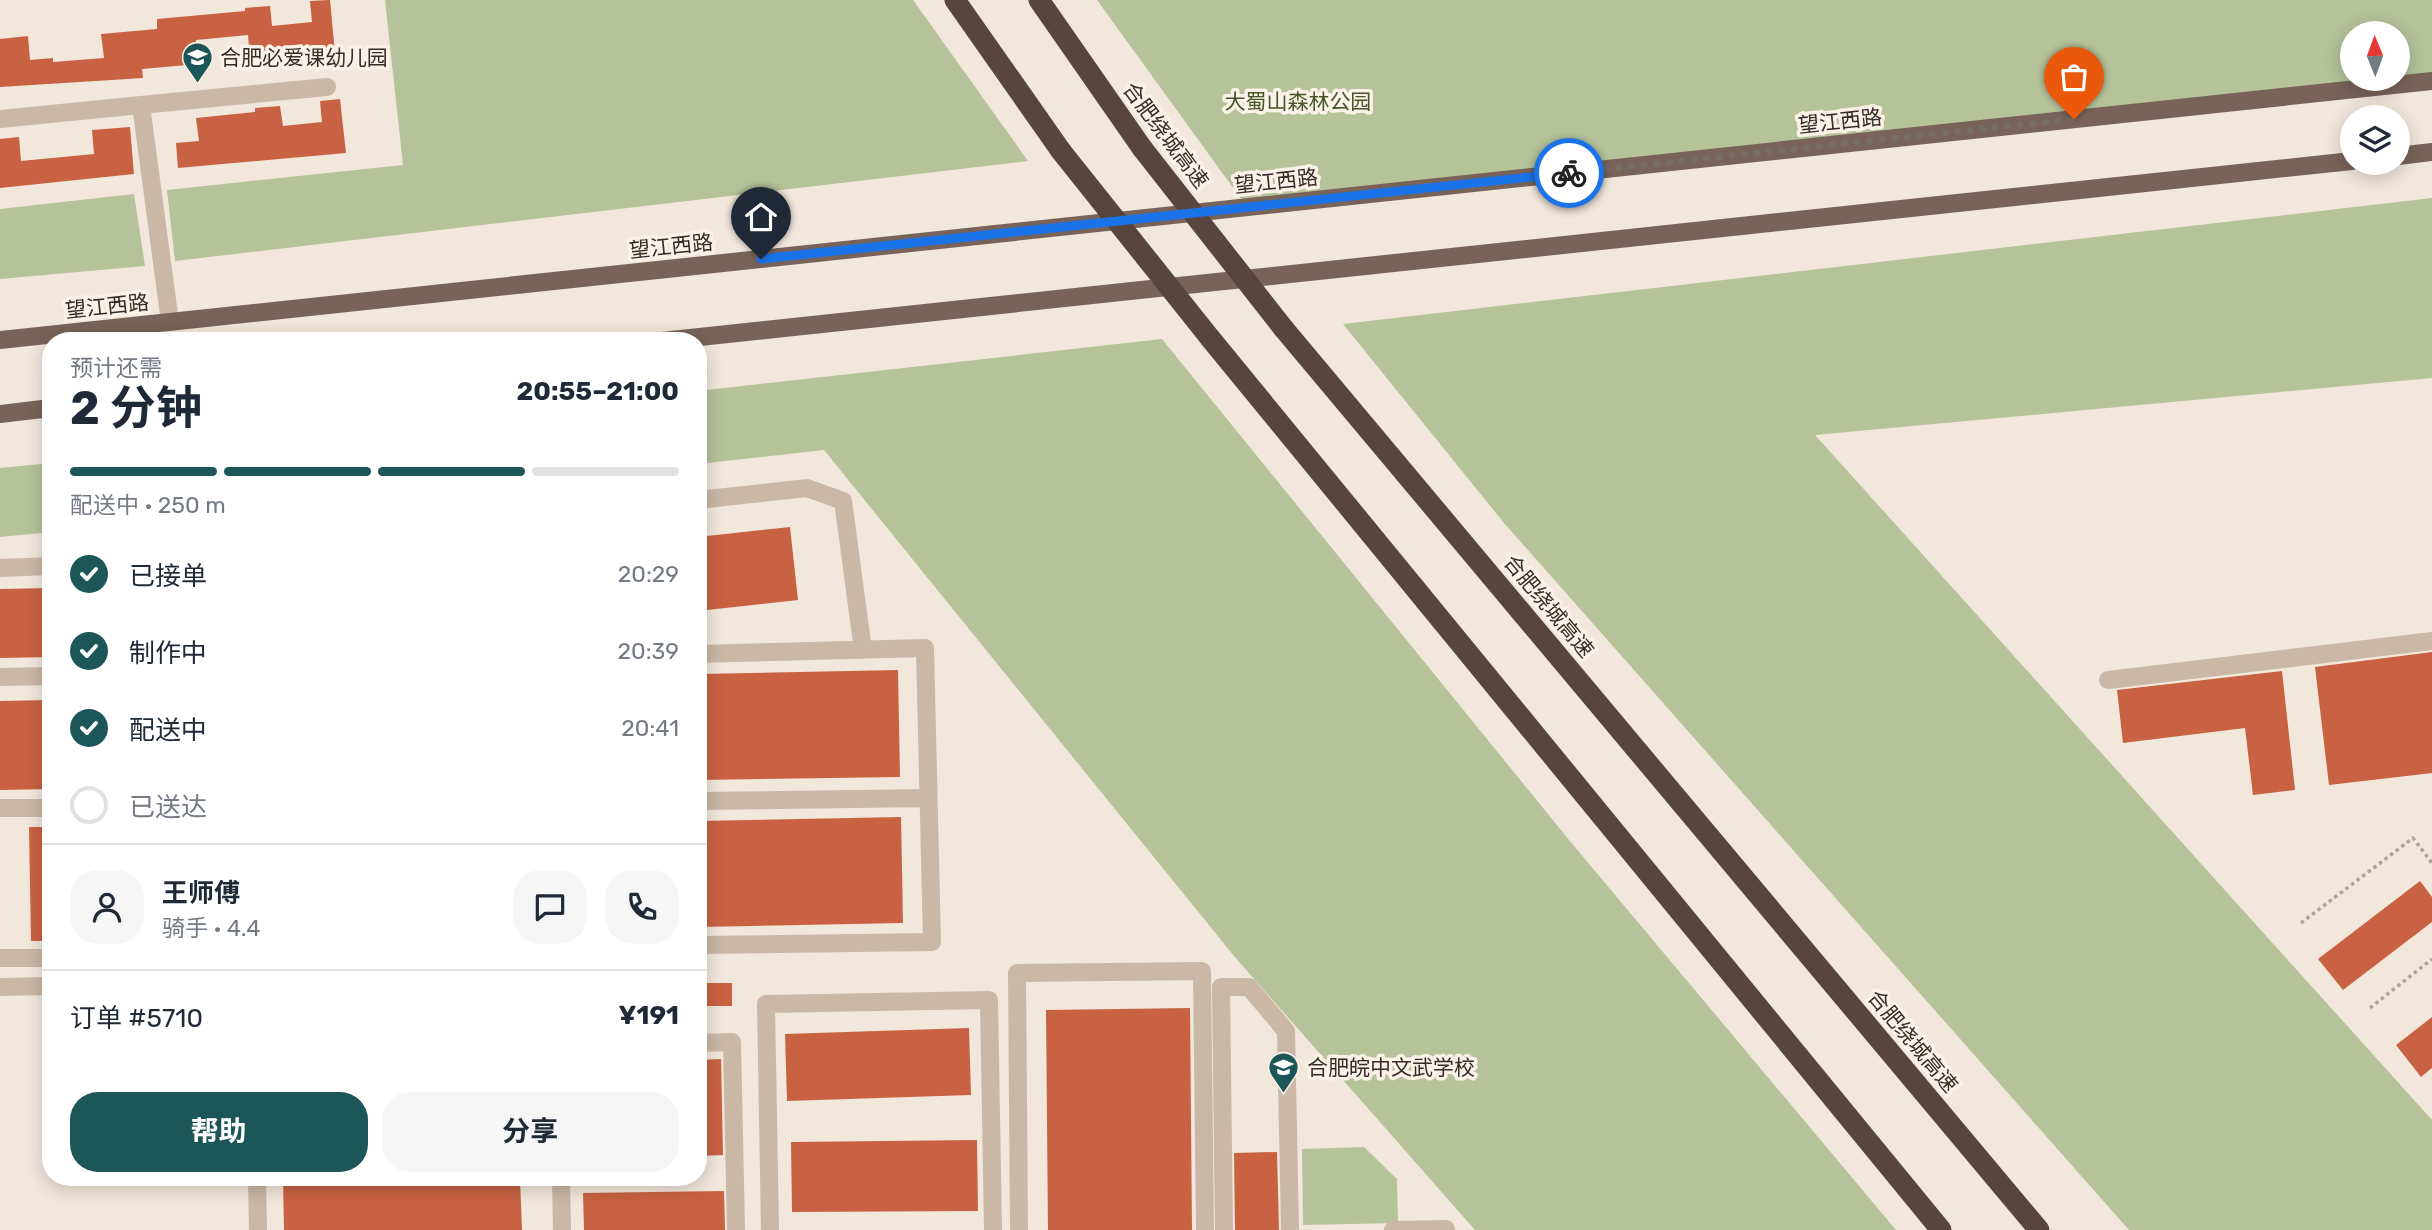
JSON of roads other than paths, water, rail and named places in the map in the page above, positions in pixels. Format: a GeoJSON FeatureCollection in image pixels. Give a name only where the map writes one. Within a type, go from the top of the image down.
{"type":"FeatureCollection","features":[{"type":"Feature","properties":{"kind":"highway"},"geometry":{"type":"LineString","coordinates":[[955,0],[1061,151],[1210,338],[1941,1230]]}},
{"type":"Feature","properties":{"kind":"highway","name":"合肥绕城高速"},"geometry":{"type":"LineString","coordinates":[[1040,0],[1142,148],[1284,329],[2039,1230]]}},
{"type":"Feature","properties":{"kind":"main road","name":"望江西路"},"geometry":{"type":"LineString","coordinates":[[76,332],[2432,81]]}},
{"type":"Feature","properties":{"kind":"main road"},"geometry":{"type":"LineString","coordinates":[[2410,155],[2432,152]]}},
{"type":"Feature","properties":{"kind":"main road"},"geometry":{"type":"LineString","coordinates":[[707,336],[2340,161]]}},
{"type":"Feature","properties":{"kind":"main road","name":"望江西路"},"geometry":{"type":"LineString","coordinates":[[0,340],[42,336]]}},
{"type":"Feature","properties":{"kind":"main road"},"geometry":{"type":"LineString","coordinates":[[0,414],[42,409]]}},
{"type":"Feature","properties":{"kind":"lane"},"geometry":{"type":"LineString","coordinates":[[0,119],[327,87]]}},
{"type":"Feature","properties":{"kind":"lane"},"geometry":{"type":"LineString","coordinates":[[141,106],[170,322]]}},
{"type":"Feature","properties":{"kind":"lane"},"geometry":{"type":"LineString","coordinates":[[707,499],[807,488],[843,501],[863,650]]}},
{"type":"Feature","properties":{"kind":"lane"},"geometry":{"type":"LineString","coordinates":[[0,568],[42,566]]}},
{"type":"Feature","properties":{"kind":"lane"},"geometry":{"type":"LineString","coordinates":[[2108,680],[2432,641]]}},
{"type":"Feature","properties":{"kind":"lane"},"geometry":{"type":"LineString","coordinates":[[707,654],[925,648],[932,942],[707,945]]}},
{"type":"Feature","properties":{"kind":"lane"},"geometry":{"type":"LineString","coordinates":[[0,677],[42,676]]}},
{"type":"Feature","properties":{"kind":"lane"},"geometry":{"type":"LineString","coordinates":[[707,801],[928,797]]}},
{"type":"Feature","properties":{"kind":"lane"},"geometry":{"type":"LineString","coordinates":[[0,808],[42,808]]}},
{"type":"Feature","properties":{"kind":"lane"},"geometry":{"type":"LineString","coordinates":[[0,958],[42,957]]}},
{"type":"Feature","properties":{"kind":"lane"},"geometry":{"type":"LineString","coordinates":[[1019,1230],[1017,973],[1202,971],[1205,1230]]}},
{"type":"Feature","properties":{"kind":"lane"},"geometry":{"type":"LineString","coordinates":[[0,987],[42,986]]}},
{"type":"Feature","properties":{"kind":"lane"},"geometry":{"type":"LineString","coordinates":[[1224,1230],[1221,987],[1248,987],[1286,1031],[1290,1230]]}},
{"type":"Feature","properties":{"kind":"lane"},"geometry":{"type":"LineString","coordinates":[[770,1230],[766,1004],[989,1000],[993,1230]]}},
{"type":"Feature","properties":{"kind":"lane"},"geometry":{"type":"LineString","coordinates":[[707,1043],[732,1042],[736,1230]]}},
{"type":"Feature","properties":{"kind":"lane"},"geometry":{"type":"LineString","coordinates":[[257,1186],[258,1230]]}},
{"type":"Feature","properties":{"kind":"lane"},"geometry":{"type":"LineString","coordinates":[[561,1186],[562,1230]]}},
{"type":"Feature","properties":{"kind":"lane"},"geometry":{"type":"LineString","coordinates":[[1393,1230],[1446,1229]]}},
{"type":"Feature","properties":{"kind":"place","name":"合肥必爱课幼儿园"},"geometry":{"type":"Point","coordinates":[197,84]}},
{"type":"Feature","properties":{"kind":"place","name":"合肥皖中文武学校"},"geometry":{"type":"Point","coordinates":[1284,1094]}},
{"type":"Feature","properties":{"kind":"park label","name":"大蜀山森林公园"},"geometry":{"type":"Point","coordinates":[1298,101]}}]}
